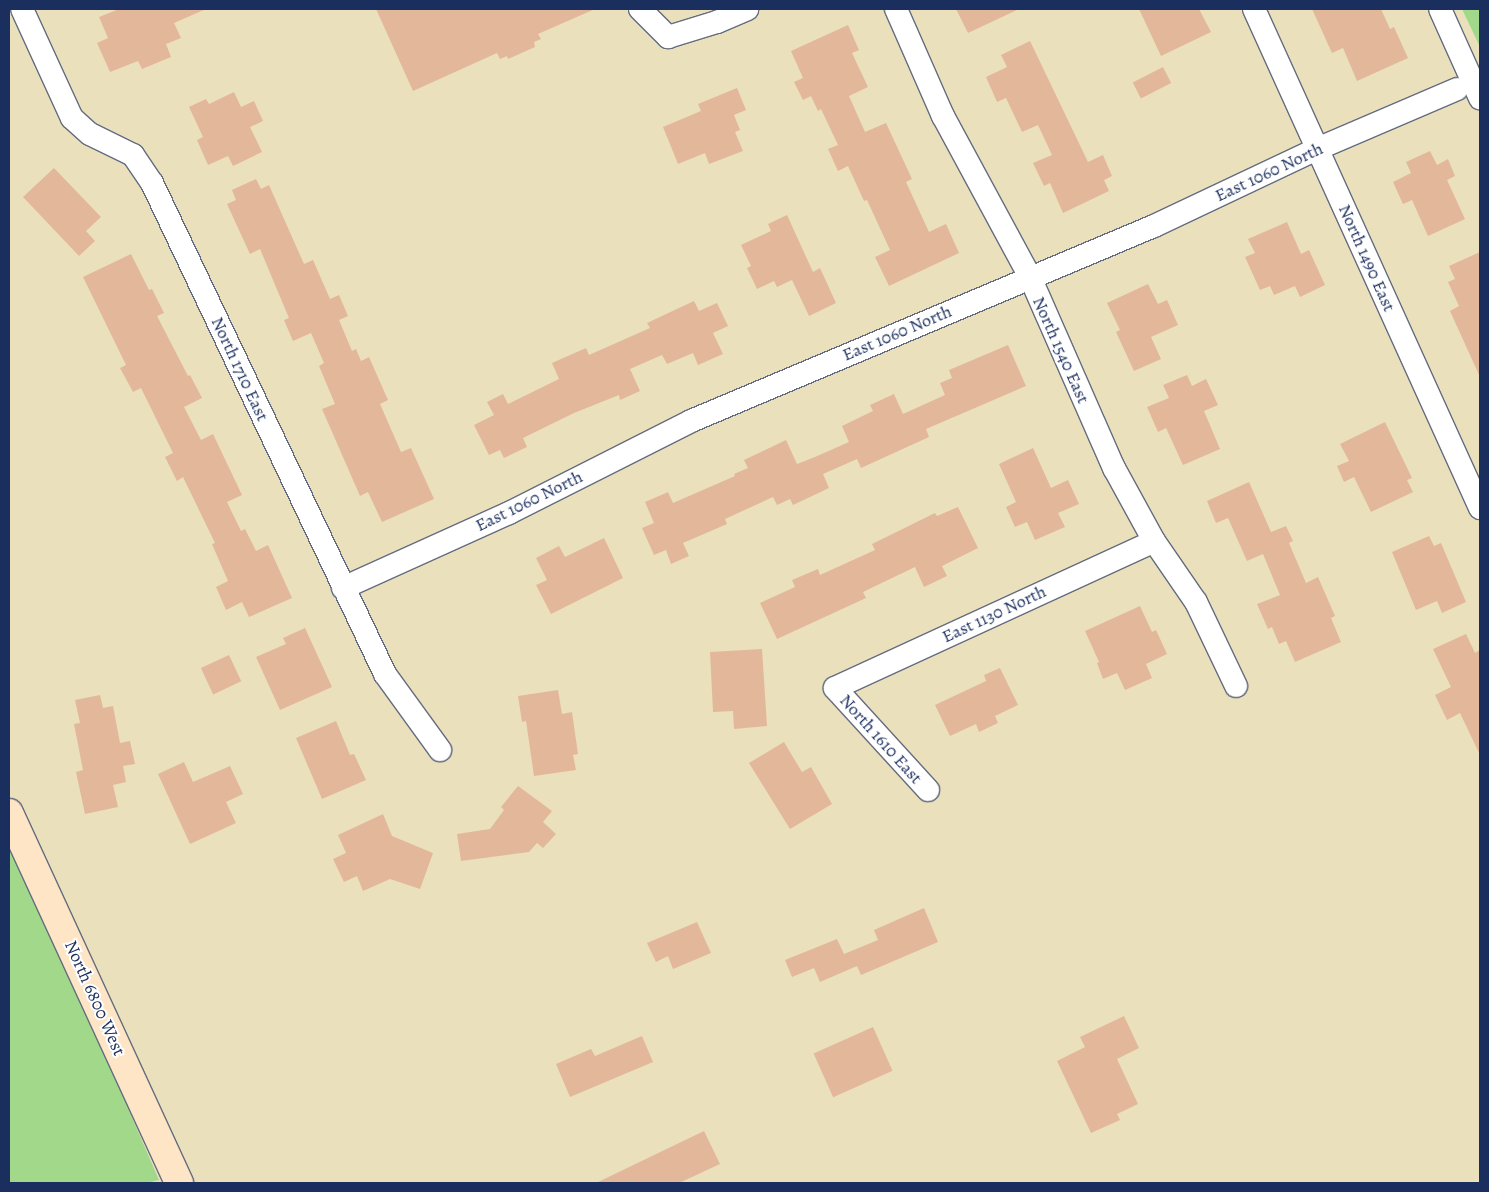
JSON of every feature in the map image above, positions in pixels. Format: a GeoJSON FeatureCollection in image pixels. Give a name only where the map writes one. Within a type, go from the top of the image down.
{"type":"FeatureCollection","features":[{"type":"Feature","properties":{"kind":"street","name":"North 1710 East"},"geometry":{"type":"LineString","coordinates":[[22,9],[72,118],[90,134],[133,155],[152,183],[385,674],[440,750]]}},
{"type":"Feature","properties":{"kind":"street"},"geometry":{"type":"LineString","coordinates":[[640,9],[668,37],[717,22],[748,9]]}},
{"type":"Feature","properties":{"kind":"street","name":"North 1540 East"},"geometry":{"type":"LineString","coordinates":[[896,9],[944,116],[1030,278],[1114,468],[1154,540],[1196,602],[1236,686]]}},
{"type":"Feature","properties":{"kind":"street","name":"North 1490 East"},"geometry":{"type":"LineString","coordinates":[[1254,9],[1480,508]]}},
{"type":"Feature","properties":{"kind":"street"},"geometry":{"type":"LineString","coordinates":[[1440,9],[1480,98]]}},
{"type":"Feature","properties":{"kind":"street","name":"East 1060 North"},"geometry":{"type":"LineString","coordinates":[[343,588],[509,512],[691,420],[1154,226],[1317,149],[1457,89]]}},
{"type":"Feature","properties":{"kind":"street","name":"East 1130 North"},"geometry":{"type":"LineString","coordinates":[[835,688],[1154,540]]}},
{"type":"Feature","properties":{"kind":"street","name":"North 1610 East"},"geometry":{"type":"LineString","coordinates":[[835,688],[928,790]]}},
{"type":"Feature","properties":{"kind":"street","name":"North 6800 West"},"geometry":{"type":"LineString","coordinates":[[9,813],[179,1183]]}},
{"type":"Feature","properties":{"kind":"green space"},"geometry":{"type":"Polygon","coordinates":[[[1462,9],[1480,9],[1480,47],[1462,9]]]}},
{"type":"Feature","properties":{"kind":"green space"},"geometry":{"type":"Polygon","coordinates":[[[9,832],[159,1180],[146,1183],[9,1183],[9,832]]]}},
{"type":"Feature","properties":{"kind":"building"},"geometry":{"type":"Polygon","coordinates":[[[119,9],[206,9],[174,23],[181,38],[166,44],[171,57],[142,69],[138,61],[110,72],[97,43],[108,38],[99,17],[119,9]]]}},
{"type":"Feature","properties":{"kind":"building"},"geometry":{"type":"Polygon","coordinates":[[[376,9],[595,9],[538,34],[541,39],[534,42],[535,47],[508,59],[507,56],[500,59],[497,53],[413,91],[376,9]]]}},
{"type":"Feature","properties":{"kind":"building"},"geometry":{"type":"Polygon","coordinates":[[[956,9],[1019,9],[968,33],[956,9]]]}},
{"type":"Feature","properties":{"kind":"building"},"geometry":{"type":"Polygon","coordinates":[[[1139,9],[1199,9],[1211,32],[1161,56],[1139,9]]]}},
{"type":"Feature","properties":{"kind":"building"},"geometry":{"type":"Polygon","coordinates":[[[1312,9],[1381,9],[1390,29],[1394,27],[1408,58],[1357,81],[1343,48],[1332,53],[1312,9]]]}},
{"type":"Feature","properties":{"kind":"building"},"geometry":{"type":"Polygon","coordinates":[[[848,25],[859,50],[852,53],[868,87],[849,96],[865,132],[886,123],[912,179],[906,182],[929,232],[946,224],[959,253],[889,286],[875,257],[890,250],[867,200],[864,201],[848,166],[838,171],[828,149],[838,145],[821,109],[818,111],[811,96],[803,100],[794,82],[803,78],[791,51],[848,25]]]}},
{"type":"Feature","properties":{"kind":"building"},"geometry":{"type":"Polygon","coordinates":[[[1030,41],[1088,162],[1103,155],[1112,176],[1104,180],[1109,191],[1063,213],[1050,183],[1044,186],[1033,163],[1052,155],[1038,125],[1022,132],[1006,98],[997,102],[986,77],[1007,67],[1001,55],[1030,41]]]}},
{"type":"Feature","properties":{"kind":"building"},"geometry":{"type":"Polygon","coordinates":[[[1163,67],[1171,83],[1141,98],[1133,82],[1163,67]]]}},
{"type":"Feature","properties":{"kind":"building"},"geometry":{"type":"Polygon","coordinates":[[[737,88],[746,110],[734,115],[740,130],[735,132],[743,151],[709,164],[705,153],[678,164],[663,127],[701,111],[698,104],[737,88]]]}},
{"type":"Feature","properties":{"kind":"building"},"geometry":{"type":"Polygon","coordinates":[[[234,92],[241,107],[254,101],[263,121],[250,127],[262,152],[233,166],[228,156],[208,165],[197,140],[203,137],[189,107],[206,99],[209,104],[234,92]]]}},
{"type":"Feature","properties":{"kind":"building"},"geometry":{"type":"Polygon","coordinates":[[[1430,151],[1437,165],[1448,159],[1455,176],[1447,180],[1465,219],[1428,236],[1412,200],[1403,204],[1393,182],[1411,173],[1406,162],[1430,151]]]}},
{"type":"Feature","properties":{"kind":"building"},"geometry":{"type":"Polygon","coordinates":[[[54,168],[101,217],[86,231],[95,241],[79,256],[23,197],[54,168]]]}},
{"type":"Feature","properties":{"kind":"building"},"geometry":{"type":"Polygon","coordinates":[[[256,179],[261,189],[269,185],[304,264],[313,260],[330,299],[339,295],[348,316],[339,320],[352,351],[356,349],[361,361],[369,357],[388,400],[380,404],[401,452],[411,448],[434,499],[382,522],[368,492],[360,496],[322,409],[335,404],[319,366],[324,363],[311,333],[293,341],[284,320],[289,318],[260,249],[250,254],[227,204],[236,200],[232,190],[256,179]]]}},
{"type":"Feature","properties":{"kind":"building"},"geometry":{"type":"Polygon","coordinates":[[[787,215],[813,272],[820,268],[836,303],[809,316],[792,280],[777,287],[774,281],[757,289],[747,268],[751,266],[741,245],[771,231],[768,224],[787,215]]]}},
{"type":"Feature","properties":{"kind":"building"},"geometry":{"type":"Polygon","coordinates":[[[1287,222],[1301,254],[1309,250],[1325,285],[1300,297],[1295,286],[1274,295],[1270,286],[1260,290],[1245,257],[1255,253],[1248,239],[1287,222]]]}},
{"type":"Feature","properties":{"kind":"building"},"geometry":{"type":"Polygon","coordinates":[[[1480,252],[1480,377],[1450,311],[1459,306],[1448,282],[1455,279],[1449,266],[1480,252]]]}},
{"type":"Feature","properties":{"kind":"building"},"geometry":{"type":"Polygon","coordinates":[[[131,254],[149,290],[152,289],[164,313],[157,316],[188,376],[190,375],[202,398],[184,407],[201,440],[213,434],[242,495],[227,502],[241,531],[245,529],[256,551],[268,545],[292,598],[249,617],[242,602],[226,610],[216,587],[228,581],[212,544],[215,543],[183,477],[177,481],[165,457],[173,453],[141,388],[133,392],[120,368],[126,365],[83,277],[131,254]]]}},
{"type":"Feature","properties":{"kind":"building"},"geometry":{"type":"Polygon","coordinates":[[[1148,284],[1158,304],[1167,300],[1178,325],[1151,337],[1161,359],[1134,371],[1116,332],[1120,330],[1107,303],[1148,284]]]}},
{"type":"Feature","properties":{"kind":"building"},"geometry":{"type":"Polygon","coordinates":[[[694,301],[699,311],[717,303],[728,326],[713,333],[723,354],[698,365],[693,353],[667,364],[662,355],[630,369],[640,391],[620,400],[619,395],[574,413],[523,438],[527,447],[504,458],[500,450],[489,455],[474,425],[494,415],[487,402],[503,394],[508,404],[559,379],[552,363],[586,348],[589,355],[650,328],[647,323],[694,301]]]}},
{"type":"Feature","properties":{"kind":"building"},"geometry":{"type":"Polygon","coordinates":[[[1008,345],[1026,386],[926,429],[929,437],[861,468],[857,459],[823,474],[829,488],[793,505],[790,499],[777,505],[773,497],[725,519],[727,524],[683,543],[689,556],[671,564],[666,550],[654,555],[642,528],[654,523],[645,502],[668,492],[673,503],[735,476],[734,474],[748,468],[744,460],[786,440],[797,464],[815,457],[849,442],[842,426],[873,411],[870,405],[894,394],[903,414],[945,395],[940,383],[952,378],[949,370],[1008,345]]]}},
{"type":"Feature","properties":{"kind":"building"},"geometry":{"type":"Polygon","coordinates":[[[1187,375],[1192,386],[1206,379],[1218,405],[1204,411],[1220,449],[1183,465],[1166,428],[1158,432],[1147,407],[1169,398],[1163,385],[1187,375]]]}},
{"type":"Feature","properties":{"kind":"building"},"geometry":{"type":"Polygon","coordinates":[[[1385,422],[1412,478],[1407,480],[1413,492],[1371,512],[1354,477],[1344,482],[1337,466],[1349,461],[1340,444],[1385,422]]]}},
{"type":"Feature","properties":{"kind":"building"},"geometry":{"type":"Polygon","coordinates":[[[1033,448],[1051,488],[1068,480],[1079,504],[1058,513],[1065,527],[1035,540],[1027,522],[1015,527],[1006,507],[1016,502],[999,464],[1033,448]]]}},
{"type":"Feature","properties":{"kind":"building"},"geometry":{"type":"Polygon","coordinates":[[[1249,482],[1271,532],[1286,526],[1293,541],[1289,543],[1306,583],[1318,577],[1335,616],[1331,618],[1341,642],[1295,662],[1286,641],[1279,644],[1272,627],[1268,629],[1257,604],[1280,595],[1263,554],[1247,561],[1228,518],[1216,523],[1207,501],[1249,482]]]}},
{"type":"Feature","properties":{"kind":"building"},"geometry":{"type":"Polygon","coordinates":[[[958,507],[978,548],[942,566],[947,576],[924,587],[915,567],[863,592],[866,598],[777,639],[760,603],[795,587],[792,580],[818,569],[820,575],[875,550],[872,544],[935,513],[937,516],[958,507]]]}},
{"type":"Feature","properties":{"kind":"building"},"geometry":{"type":"Polygon","coordinates":[[[1429,536],[1434,546],[1441,543],[1466,602],[1442,613],[1437,601],[1416,610],[1392,552],[1429,536]]]}},
{"type":"Feature","properties":{"kind":"building"},"geometry":{"type":"Polygon","coordinates":[[[604,538],[623,578],[551,614],[536,585],[547,580],[536,558],[559,546],[565,557],[604,538]]]}},
{"type":"Feature","properties":{"kind":"building"},"geometry":{"type":"Polygon","coordinates":[[[1140,606],[1152,632],[1156,630],[1167,654],[1146,664],[1152,678],[1125,690],[1117,673],[1103,679],[1097,663],[1099,662],[1085,631],[1140,606]]]}},
{"type":"Feature","properties":{"kind":"building"},"geometry":{"type":"Polygon","coordinates":[[[305,628],[332,687],[280,710],[256,657],[286,644],[283,638],[305,628]]]}},
{"type":"Feature","properties":{"kind":"building"},"geometry":{"type":"Polygon","coordinates":[[[1466,634],[1475,653],[1480,650],[1480,755],[1460,713],[1447,720],[1435,695],[1451,687],[1433,649],[1466,634]]]}},
{"type":"Feature","properties":{"kind":"building"},"geometry":{"type":"Polygon","coordinates":[[[762,649],[767,726],[734,729],[733,711],[713,712],[710,652],[762,649]]]}},
{"type":"Feature","properties":{"kind":"building"},"geometry":{"type":"Polygon","coordinates":[[[229,655],[241,681],[213,694],[201,668],[229,655]]]}},
{"type":"Feature","properties":{"kind":"building"},"geometry":{"type":"Polygon","coordinates":[[[1000,668],[1018,705],[995,716],[998,723],[979,732],[976,724],[950,736],[935,705],[986,681],[984,675],[1000,668]]]}},
{"type":"Feature","properties":{"kind":"building"},"geometry":{"type":"Polygon","coordinates":[[[558,690],[562,714],[572,712],[578,754],[573,755],[576,770],[534,776],[526,721],[522,722],[518,696],[558,690]]]}},
{"type":"Feature","properties":{"kind":"building"},"geometry":{"type":"Polygon","coordinates":[[[100,695],[103,708],[113,706],[120,743],[130,741],[135,764],[123,766],[126,782],[113,785],[118,807],[85,814],[76,772],[83,770],[74,724],[80,723],[75,700],[100,695]]]}},
{"type":"Feature","properties":{"kind":"building"},"geometry":{"type":"Polygon","coordinates":[[[336,721],[350,755],[354,754],[366,780],[322,799],[296,738],[336,721]]]}},
{"type":"Feature","properties":{"kind":"building"},"geometry":{"type":"Polygon","coordinates":[[[784,742],[802,772],[811,767],[832,804],[790,829],[749,763],[784,742]]]}},
{"type":"Feature","properties":{"kind":"building"},"geometry":{"type":"Polygon","coordinates":[[[184,762],[193,782],[230,766],[243,794],[226,802],[236,823],[190,844],[158,774],[184,762]]]}},
{"type":"Feature","properties":{"kind":"building"},"geometry":{"type":"Polygon","coordinates":[[[518,786],[552,811],[543,822],[556,834],[543,848],[537,843],[529,852],[461,861],[457,834],[490,829],[504,810],[501,807],[518,786]]]}},
{"type":"Feature","properties":{"kind":"building"},"geometry":{"type":"Polygon","coordinates":[[[383,814],[392,836],[433,853],[420,889],[390,879],[363,891],[357,876],[344,882],[333,859],[346,853],[338,835],[383,814]]]}},
{"type":"Feature","properties":{"kind":"building"},"geometry":{"type":"Polygon","coordinates":[[[924,908],[938,942],[861,975],[857,966],[820,982],[814,968],[792,977],[785,960],[837,939],[844,954],[878,940],[874,930],[924,908]]]}},
{"type":"Feature","properties":{"kind":"building"},"geometry":{"type":"Polygon","coordinates":[[[697,922],[711,953],[673,969],[668,956],[656,962],[647,943],[697,922]]]}},
{"type":"Feature","properties":{"kind":"building"},"geometry":{"type":"Polygon","coordinates":[[[1124,1016],[1139,1048],[1117,1059],[1138,1104],[1117,1114],[1120,1120],[1091,1133],[1057,1061],[1085,1047],[1080,1037],[1124,1016]]]}},
{"type":"Feature","properties":{"kind":"building"},"geometry":{"type":"Polygon","coordinates":[[[873,1027],[893,1071],[833,1097],[814,1053],[873,1027]]]}},
{"type":"Feature","properties":{"kind":"building"},"geometry":{"type":"Polygon","coordinates":[[[642,1036],[653,1062],[570,1097],[556,1064],[591,1049],[595,1056],[642,1036]]]}},
{"type":"Feature","properties":{"kind":"building"},"geometry":{"type":"Polygon","coordinates":[[[704,1131],[720,1164],[679,1183],[596,1183],[704,1131]]]}}]}
